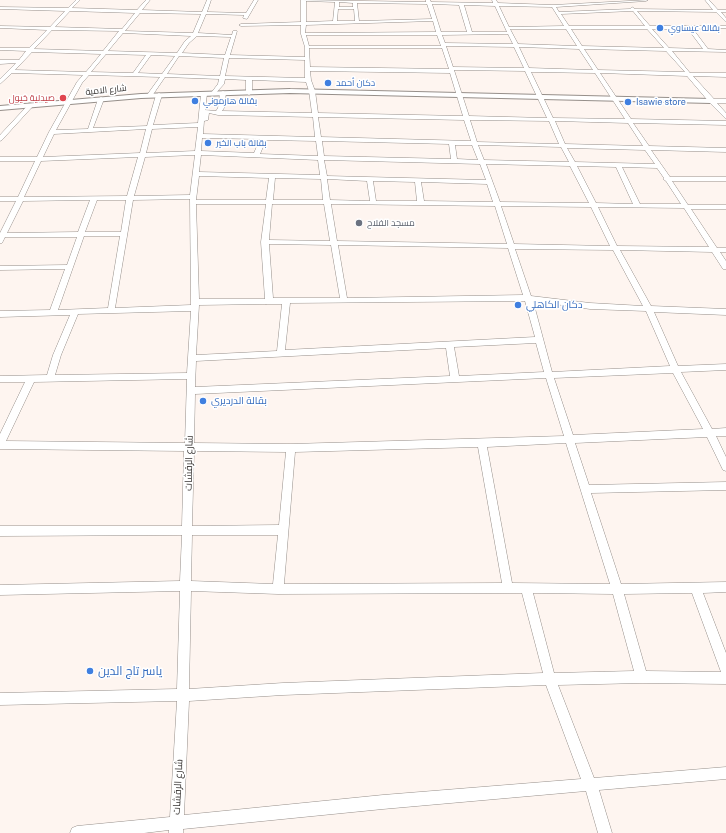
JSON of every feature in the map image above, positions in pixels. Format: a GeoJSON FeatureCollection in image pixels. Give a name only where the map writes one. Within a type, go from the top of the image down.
{"type":"FeatureCollection","features":[{"type":"Feature","properties":{"kind":"street"},"geometry":{"type":"LineString","coordinates":[[0,82],[78,0]]}},
{"type":"Feature","properties":{"kind":"street"},"geometry":{"type":"LineString","coordinates":[[123,234],[1,237],[67,104],[87,74],[148,0]]}},
{"type":"Feature","properties":{"kind":"street"},"geometry":{"type":"LineString","coordinates":[[150,96],[188,42],[195,35],[209,0]]}},
{"type":"Feature","properties":{"kind":"street"},"geometry":{"type":"LineString","coordinates":[[214,93],[220,88],[226,58],[233,36],[256,0]]}},
{"type":"Feature","properties":{"kind":"street"},"geometry":{"type":"LineString","coordinates":[[344,301],[314,114],[308,69],[307,46],[304,42],[304,0],[461,4],[495,2],[553,6],[579,2],[646,0]]}},
{"type":"Feature","properties":{"kind":"street"},"geometry":{"type":"LineString","coordinates":[[707,0],[726,21]]}},
{"type":"Feature","properties":{"kind":"street"},"geometry":{"type":"LineString","coordinates":[[335,23],[337,1]]}},
{"type":"Feature","properties":{"kind":"street"},"geometry":{"type":"LineString","coordinates":[[355,1],[357,22]]}},
{"type":"Feature","properties":{"kind":"street"},"geometry":{"type":"LineString","coordinates":[[626,1],[726,117]]}},
{"type":"Feature","properties":{"kind":"street"},"geometry":{"type":"LineString","coordinates":[[428,2],[452,69],[474,142],[490,182],[528,298],[549,375],[617,589],[642,677]]}},
{"type":"Feature","properties":{"kind":"street"},"geometry":{"type":"LineString","coordinates":[[495,2],[572,164],[648,308],[675,369],[710,433],[726,467]]}},
{"type":"Feature","properties":{"kind":"street"},"geometry":{"type":"LineString","coordinates":[[461,4],[470,33]]}},
{"type":"Feature","properties":{"kind":"street"},"geometry":{"type":"LineString","coordinates":[[553,6],[647,147],[666,179],[716,250],[726,267]]}},
{"type":"Feature","properties":{"kind":"street"},"geometry":{"type":"LineString","coordinates":[[0,8],[248,14]]}},
{"type":"Feature","properties":{"kind":"street"},"geometry":{"type":"LineString","coordinates":[[337,8],[356,8]]}},
{"type":"Feature","properties":{"kind":"street"},"geometry":{"type":"LineString","coordinates":[[558,13],[634,10],[726,11]]}},
{"type":"Feature","properties":{"kind":"street"},"geometry":{"type":"LineString","coordinates":[[240,25],[434,20]]}},
{"type":"Feature","properties":{"kind":"street"},"geometry":{"type":"LineString","coordinates":[[303,34],[439,34],[567,27],[726,27]]}},
{"type":"Feature","properties":{"kind":"street"},"geometry":{"type":"LineString","coordinates":[[0,28],[233,36]]}},
{"type":"Feature","properties":{"kind":"street"},"geometry":{"type":"LineString","coordinates":[[690,28],[707,51]]}},
{"type":"Feature","properties":{"kind":"street"},"geometry":{"type":"LineString","coordinates":[[307,46],[443,45],[726,51]]}},
{"type":"Feature","properties":{"kind":"street"},"geometry":{"type":"LineString","coordinates":[[0,49],[226,58],[307,59]]}},
{"type":"Feature","properties":{"kind":"street"},"geometry":{"type":"LineString","coordinates":[[134,75],[149,55]]}},
{"type":"Feature","properties":{"kind":"street"},"geometry":{"type":"LineString","coordinates":[[0,62],[19,61]]}},
{"type":"Feature","properties":{"kind":"street"},"geometry":{"type":"LineString","coordinates":[[308,69],[527,69],[726,75]]}},
{"type":"Feature","properties":{"kind":"street"},"geometry":{"type":"LineString","coordinates":[[10,71],[222,78],[290,88]]}},
{"type":"Feature","properties":{"kind":"street"},"geometry":{"type":"LineString","coordinates":[[248,81],[310,85]]}},
{"type":"Feature","properties":{"kind":"street"},"geometry":{"type":"LineString","coordinates":[[248,81],[249,92]]}},
{"type":"Feature","properties":{"kind":"street","name":"شارع الامية"},"geometry":{"type":"LineString","coordinates":[[0,108],[67,104],[101,99],[159,95],[249,92],[310,85],[460,95],[711,101]]}},
{"type":"Feature","properties":{"kind":"street"},"geometry":{"type":"LineString","coordinates":[[218,113],[221,108],[223,93]]}},
{"type":"Feature","properties":{"kind":"street","name":"شارع الرقشات"},"geometry":{"type":"LineString","coordinates":[[176,828],[183,695],[188,532],[190,391],[194,305],[193,200],[198,153],[202,136],[200,125],[204,94]]}},
{"type":"Feature","properties":{"kind":"street"},"geometry":{"type":"LineString","coordinates":[[111,311],[130,198],[159,95]]}},
{"type":"Feature","properties":{"kind":"street"},"geometry":{"type":"LineString","coordinates":[[90,130],[101,99]]}},
{"type":"Feature","properties":{"kind":"street"},"geometry":{"type":"LineString","coordinates":[[711,101],[726,101]]}},
{"type":"Feature","properties":{"kind":"street"},"geometry":{"type":"LineString","coordinates":[[0,139],[30,106]]}},
{"type":"Feature","properties":{"kind":"street"},"geometry":{"type":"LineString","coordinates":[[726,123],[551,118],[218,113],[207,111],[202,136],[474,142],[726,150]]}},
{"type":"Feature","properties":{"kind":"street"},"geometry":{"type":"LineString","coordinates":[[52,132],[200,125]]}},
{"type":"Feature","properties":{"kind":"street"},"geometry":{"type":"LineString","coordinates":[[256,155],[264,137]]}},
{"type":"Feature","properties":{"kind":"street"},"geometry":{"type":"LineString","coordinates":[[452,142],[454,161]]}},
{"type":"Feature","properties":{"kind":"street"},"geometry":{"type":"LineString","coordinates":[[0,159],[198,153],[321,158],[659,166]]}},
{"type":"Feature","properties":{"kind":"street"},"geometry":{"type":"LineString","coordinates":[[618,166],[637,205]]}},
{"type":"Feature","properties":{"kind":"street"},"geometry":{"type":"LineString","coordinates":[[196,174],[490,182]]}},
{"type":"Feature","properties":{"kind":"street"},"geometry":{"type":"LineString","coordinates":[[269,302],[265,242],[272,176]]}},
{"type":"Feature","properties":{"kind":"street"},"geometry":{"type":"LineString","coordinates":[[370,178],[373,202]]}},
{"type":"Feature","properties":{"kind":"street"},"geometry":{"type":"LineString","coordinates":[[666,179],[726,179]]}},
{"type":"Feature","properties":{"kind":"street"},"geometry":{"type":"LineString","coordinates":[[418,180],[421,204]]}},
{"type":"Feature","properties":{"kind":"street"},"geometry":{"type":"LineString","coordinates":[[0,199],[130,198],[421,204],[593,204],[726,207]]}},
{"type":"Feature","properties":{"kind":"street"},"geometry":{"type":"LineString","coordinates":[[54,312],[80,234],[94,199]]}},
{"type":"Feature","properties":{"kind":"street"},"geometry":{"type":"LineString","coordinates":[[265,242],[726,250]]}},
{"type":"Feature","properties":{"kind":"street"},"geometry":{"type":"LineString","coordinates":[[0,268],[69,267]]}},
{"type":"Feature","properties":{"kind":"street"},"geometry":{"type":"LineString","coordinates":[[0,314],[111,311],[194,305],[269,302],[528,298],[590,306],[648,308],[690,312],[726,312]]}},
{"type":"Feature","properties":{"kind":"street"},"geometry":{"type":"LineString","coordinates":[[281,353],[286,302]]}},
{"type":"Feature","properties":{"kind":"street"},"geometry":{"type":"LineString","coordinates":[[50,379],[56,355],[75,312]]}},
{"type":"Feature","properties":{"kind":"street"},"geometry":{"type":"LineString","coordinates":[[191,358],[539,340]]}},
{"type":"Feature","properties":{"kind":"street"},"geometry":{"type":"LineString","coordinates":[[449,344],[455,379]]}},
{"type":"Feature","properties":{"kind":"street"},"geometry":{"type":"LineString","coordinates":[[190,391],[726,367]]}},
{"type":"Feature","properties":{"kind":"street"},"geometry":{"type":"LineString","coordinates":[[0,379],[191,376]]}},
{"type":"Feature","properties":{"kind":"street"},"geometry":{"type":"LineString","coordinates":[[31,379],[0,444],[291,448],[482,443],[726,432]]}},
{"type":"Feature","properties":{"kind":"street"},"geometry":{"type":"LineString","coordinates":[[482,443],[508,588]]}},
{"type":"Feature","properties":{"kind":"street"},"geometry":{"type":"LineString","coordinates":[[278,589],[291,448]]}},
{"type":"Feature","properties":{"kind":"street"},"geometry":{"type":"LineString","coordinates":[[586,489],[726,486]]}},
{"type":"Feature","properties":{"kind":"street"},"geometry":{"type":"LineString","coordinates":[[0,530],[188,532],[283,530]]}},
{"type":"Feature","properties":{"kind":"street"},"geometry":{"type":"LineString","coordinates":[[0,590],[186,586],[278,589],[617,589],[726,587]]}},
{"type":"Feature","properties":{"kind":"street"},"geometry":{"type":"LineString","coordinates":[[696,588],[726,668]]}},
{"type":"Feature","properties":{"kind":"street"},"geometry":{"type":"LineString","coordinates":[[526,589],[550,679],[590,784],[605,833]]}},
{"type":"Feature","properties":{"kind":"street"},"geometry":{"type":"LineString","coordinates":[[0,699],[183,695],[283,689],[550,679],[642,677],[726,678]]}},
{"type":"Feature","properties":{"kind":"street"},"geometry":{"type":"LineString","coordinates":[[77,833],[176,828],[383,802],[726,773]]}},
{"type":"Feature","properties":{"kind":"place","name":"بقالة عيساوي"},"geometry":{"type":"Point","coordinates":[660,28]}},
{"type":"Feature","properties":{"kind":"place","name":"دكان أحمد"},"geometry":{"type":"Point","coordinates":[328,83]}},
{"type":"Feature","properties":{"kind":"place","name":"صيدلية خيول"},"geometry":{"type":"Point","coordinates":[63,98]}},
{"type":"Feature","properties":{"kind":"place","name":"بقالة هارموني"},"geometry":{"type":"Point","coordinates":[195,101]}},
{"type":"Feature","properties":{"kind":"place","name":"Isawie store"},"geometry":{"type":"Point","coordinates":[628,102]}},
{"type":"Feature","properties":{"kind":"place","name":"بقالة باب الخير"},"geometry":{"type":"Point","coordinates":[208,143]}},
{"type":"Feature","properties":{"kind":"place","name":"مسجد الفلاح"},"geometry":{"type":"Point","coordinates":[359,223]}},
{"type":"Feature","properties":{"kind":"place","name":"دكان الكاهلي"},"geometry":{"type":"Point","coordinates":[518,305]}},
{"type":"Feature","properties":{"kind":"place","name":"بقالة الدرديري"},"geometry":{"type":"Point","coordinates":[203,401]}},
{"type":"Feature","properties":{"kind":"place","name":"ياسر تاج الدين"},"geometry":{"type":"Point","coordinates":[90,671]}}]}
